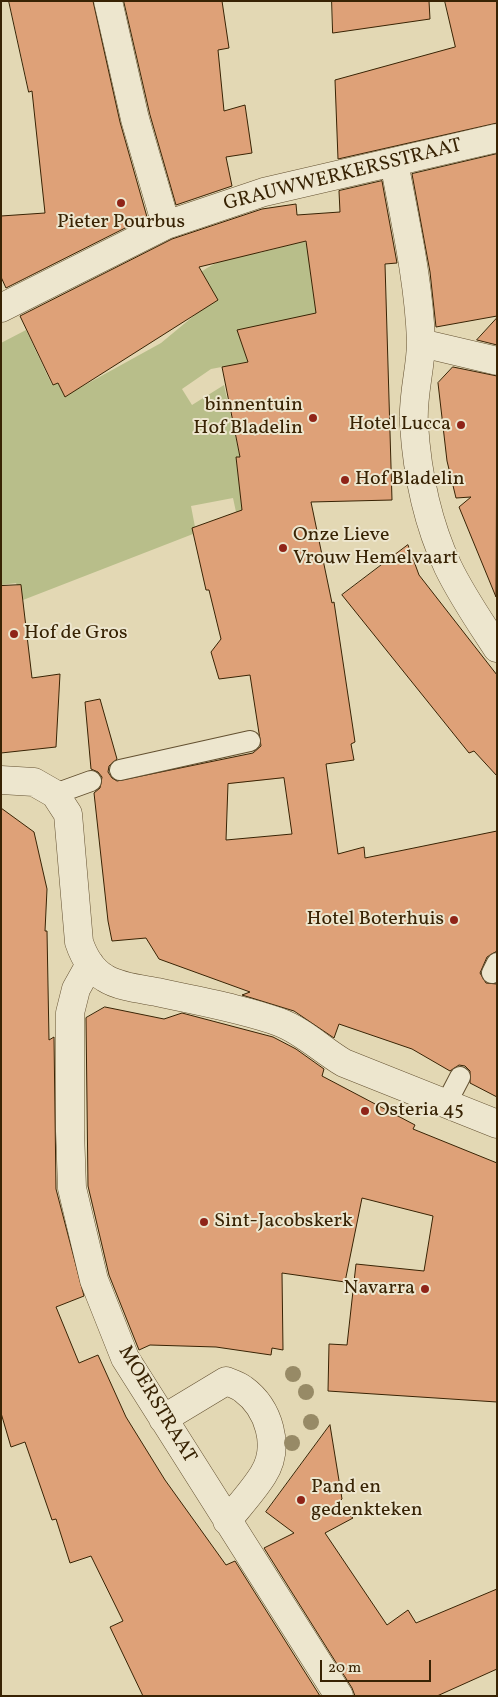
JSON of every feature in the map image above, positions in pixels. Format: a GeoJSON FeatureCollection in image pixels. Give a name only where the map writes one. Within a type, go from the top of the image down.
{"type":"FeatureCollection","features":[{"type":"Feature","properties":{"kind":"street"},"geometry":{"type":"LineString","coordinates":[[108,1],[135,119],[166,225]]}},
{"type":"Feature","properties":{"kind":"street","name":"GRAUWWERKERSSTRAAT"},"geometry":{"type":"LineString","coordinates":[[1,308],[166,225],[264,192],[497,138]]}},
{"type":"Feature","properties":{"kind":"street"},"geometry":{"type":"LineString","coordinates":[[394,162],[412,258],[421,343],[415,382],[413,423],[420,471],[431,520],[448,567],[497,648]]}},
{"type":"Feature","properties":{"kind":"street"},"geometry":{"type":"LineString","coordinates":[[421,343],[497,361]]}},
{"type":"Feature","properties":{"kind":"street"},"geometry":{"type":"LineString","coordinates":[[1,780],[34,782],[55,794],[68,814],[79,942],[84,959],[105,978],[122,985],[214,1005],[280,1023],[299,1032],[322,1050],[344,1062],[447,1102],[497,1124]]}},
{"type":"Feature","properties":{"kind":"street","name":"MOERSTRAAT"},"geometry":{"type":"LineString","coordinates":[[90,964],[76,989],[70,1013],[72,1188],[94,1280],[121,1349],[227,1521],[339,1696]]}},
{"type":"Feature","properties":{"kind":"street"},"geometry":{"type":"LineString","coordinates":[[163,1419],[226,1381],[243,1388],[258,1403],[268,1420],[272,1447],[264,1474],[227,1521]]}},
{"type":"Feature","properties":{"kind":"lane"},"geometry":{"type":"LineString","coordinates":[[120,770],[250,741]]}},
{"type":"Feature","properties":{"kind":"lane"},"geometry":{"type":"LineString","coordinates":[[55,794],[91,781]]}},
{"type":"Feature","properties":{"kind":"lane"},"geometry":{"type":"LineString","coordinates":[[447,1102],[460,1077]]}},
{"type":"Feature","properties":{"kind":"green space"},"geometry":{"type":"Polygon","coordinates":[[[336,240],[309,264],[315,305],[330,319],[237,330],[248,362],[211,369],[182,389],[192,405],[224,385],[240,457],[236,457],[242,511],[236,512],[233,498],[191,506],[195,527],[193,534],[23,600],[16,583],[1,585],[1,343],[26,330],[52,385],[58,383],[65,396],[161,343],[196,314],[201,272],[207,268],[256,241],[259,253],[305,241],[307,246],[336,240]]]}},
{"type":"Feature","properties":{"kind":"building"},"geometry":{"type":"Polygon","coordinates":[[[9,1],[93,1],[120,122],[147,217],[6,288],[1,277],[1,216],[45,213],[32,91],[29,92],[9,1]]]}},
{"type":"Feature","properties":{"kind":"building"},"geometry":{"type":"Polygon","coordinates":[[[124,1],[222,1],[229,48],[218,50],[224,111],[245,105],[252,153],[226,157],[232,186],[176,205],[150,115],[124,1]]]}},
{"type":"Feature","properties":{"kind":"building"},"geometry":{"type":"Polygon","coordinates":[[[332,1],[429,1],[430,19],[333,33],[332,1]]]}},
{"type":"Feature","properties":{"kind":"building"},"geometry":{"type":"Polygon","coordinates":[[[445,1],[497,1],[497,123],[338,159],[335,80],[455,47],[445,1]]]}},
{"type":"Feature","properties":{"kind":"building"},"geometry":{"type":"Polygon","coordinates":[[[497,154],[497,316],[436,327],[430,272],[412,174],[497,154]]]}},
{"type":"Feature","properties":{"kind":"building"},"geometry":{"type":"Polygon","coordinates":[[[382,181],[397,263],[385,264],[392,500],[311,502],[332,603],[334,602],[355,742],[351,744],[354,760],[326,764],[338,854],[364,847],[365,858],[497,831],[497,951],[487,957],[480,973],[486,983],[497,984],[497,1097],[470,1083],[470,1071],[465,1066],[459,1065],[450,1071],[412,1049],[339,1024],[334,1038],[294,1011],[242,995],[250,992],[159,959],[146,938],[112,941],[108,921],[94,793],[100,788],[102,777],[98,772],[91,769],[85,702],[100,699],[117,759],[109,766],[108,772],[117,781],[253,753],[261,746],[250,675],[219,679],[211,652],[221,639],[209,590],[206,590],[192,528],[242,510],[236,457],[240,457],[222,367],[248,362],[237,330],[316,313],[306,241],[199,267],[218,300],[65,397],[58,383],[53,385],[20,316],[172,239],[262,209],[296,204],[297,215],[340,212],[339,191],[382,181]],[[284,778],[228,784],[226,840],[292,834],[284,778]]]}},
{"type":"Feature","properties":{"kind":"building"},"geometry":{"type":"Polygon","coordinates":[[[497,318],[497,345],[477,340],[497,318]]]}},
{"type":"Feature","properties":{"kind":"building"},"geometry":{"type":"Polygon","coordinates":[[[453,367],[497,376],[496,597],[459,507],[471,497],[456,498],[447,461],[438,383],[453,367]]]}},
{"type":"Feature","properties":{"kind":"building"},"geometry":{"type":"Polygon","coordinates":[[[408,545],[419,575],[497,675],[497,776],[474,751],[469,753],[342,595],[408,545]]]}},
{"type":"Feature","properties":{"kind":"building","name":"Hof de Gros"},"geometry":{"type":"Polygon","coordinates":[[[21,585],[32,678],[60,674],[56,747],[1,753],[1,586],[21,585]]]}},
{"type":"Feature","properties":{"kind":"building"},"geometry":{"type":"Polygon","coordinates":[[[1,808],[34,832],[47,889],[45,931],[47,931],[49,1040],[54,1037],[56,1189],[84,1296],[56,1307],[79,1363],[98,1355],[126,1417],[165,1480],[226,1565],[235,1561],[320,1696],[143,1696],[110,1627],[123,1621],[91,1556],[70,1563],[56,1519],[52,1520],[25,1442],[11,1447],[1,1413],[1,808]]]}},
{"type":"Feature","properties":{"kind":"building"},"geometry":{"type":"Polygon","coordinates":[[[105,1007],[164,1019],[182,1013],[273,1037],[296,1049],[324,1069],[322,1076],[415,1125],[413,1129],[497,1163],[497,1402],[328,1391],[329,1344],[347,1345],[356,1264],[424,1271],[433,1216],[362,1198],[345,1282],[282,1273],[283,1350],[272,1348],[271,1355],[216,1347],[150,1345],[139,1350],[109,1275],[88,1186],[86,1018],[105,1007]]]}},
{"type":"Feature","properties":{"kind":"building"},"geometry":{"type":"Polygon","coordinates":[[[330,1425],[342,1499],[335,1505],[353,1518],[325,1533],[387,1625],[408,1610],[416,1623],[497,1589],[497,1669],[437,1696],[355,1696],[352,1688],[264,1548],[294,1533],[266,1512],[330,1425]]]}},
{"type":"Feature","properties":{"kind":"place","name":"Pieter Pourbus"},"geometry":{"type":"Point","coordinates":[121,203]}},
{"type":"Feature","properties":{"kind":"place","name":"binnentuin Hof Bladelin"},"geometry":{"type":"Point","coordinates":[313,418]}},
{"type":"Feature","properties":{"kind":"place","name":"Hotel Lucca"},"geometry":{"type":"Point","coordinates":[461,425]}},
{"type":"Feature","properties":{"kind":"place","name":"Hof Bladelin"},"geometry":{"type":"Point","coordinates":[345,480]}},
{"type":"Feature","properties":{"kind":"place","name":"Onze Lieve Vrouw Hemelvaart"},"geometry":{"type":"Point","coordinates":[283,548]}},
{"type":"Feature","properties":{"kind":"place","name":"Hof de Gros"},"geometry":{"type":"Point","coordinates":[14,634]}},
{"type":"Feature","properties":{"kind":"place","name":"Hotel Boterhuis"},"geometry":{"type":"Point","coordinates":[454,920]}},
{"type":"Feature","properties":{"kind":"place","name":"Osteria 45"},"geometry":{"type":"Point","coordinates":[365,1111]}},
{"type":"Feature","properties":{"kind":"place","name":"Sint-Jacobskerk"},"geometry":{"type":"Point","coordinates":[204,1222]}},
{"type":"Feature","properties":{"kind":"place","name":"Navarra"},"geometry":{"type":"Point","coordinates":[425,1289]}},
{"type":"Feature","properties":{"kind":"place","name":"Pand en gedenkteken"},"geometry":{"type":"Point","coordinates":[301,1500]}}]}
